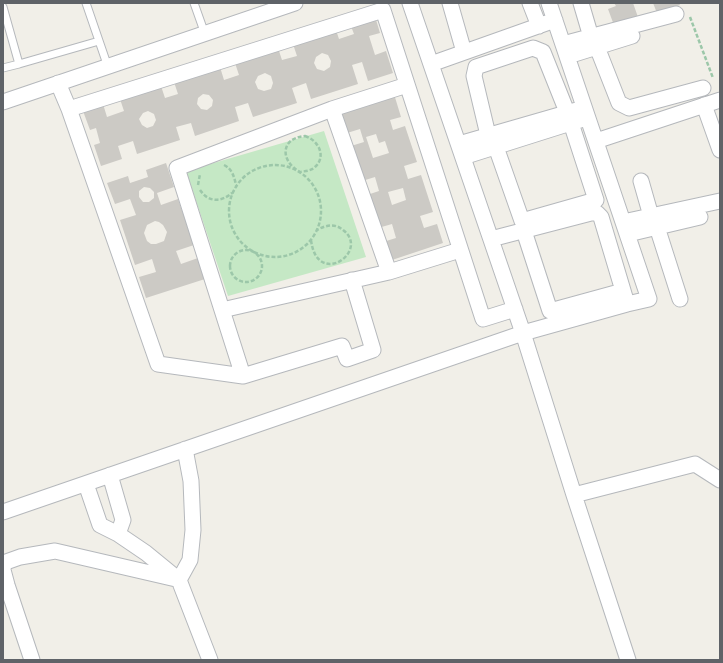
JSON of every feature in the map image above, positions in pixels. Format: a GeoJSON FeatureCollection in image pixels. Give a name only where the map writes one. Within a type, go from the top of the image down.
{"type":"FeatureCollection","features":[{"type":"Feature","properties":{"kind":"street"},"geometry":{"type":"LineString","coordinates":[[3,102],[295,3]]}},
{"type":"Feature","properties":{"kind":"street"},"geometry":{"type":"LineString","coordinates":[[410,3],[523,333],[628,660]]}},
{"type":"Feature","properties":{"kind":"street"},"geometry":{"type":"LineString","coordinates":[[450,3],[464,52]]}},
{"type":"Feature","properties":{"kind":"street"},"geometry":{"type":"LineString","coordinates":[[530,3],[539,26]]}},
{"type":"Feature","properties":{"kind":"street"},"geometry":{"type":"LineString","coordinates":[[524,231],[550,311],[625,298],[649,300],[550,3]]}},
{"type":"Feature","properties":{"kind":"street"},"geometry":{"type":"LineString","coordinates":[[581,3],[594,42],[619,104],[629,108],[709,85]]}},
{"type":"Feature","properties":{"kind":"street"},"geometry":{"type":"LineString","coordinates":[[69,109],[383,10],[483,319],[515,309]]}},
{"type":"Feature","properties":{"kind":"street"},"geometry":{"type":"LineString","coordinates":[[565,50],[681,15]]}},
{"type":"Feature","properties":{"kind":"street"},"geometry":{"type":"LineString","coordinates":[[431,64],[555,20]]}},
{"type":"Feature","properties":{"kind":"street"},"geometry":{"type":"LineString","coordinates":[[533,48],[543,52],[569,118],[596,200],[522,221],[492,141],[474,76],[476,67],[533,48]]}},
{"type":"Feature","properties":{"kind":"street"},"geometry":{"type":"LineString","coordinates":[[58,83],[69,109],[158,364],[243,376],[342,346],[347,359],[373,350],[352,280]]}},
{"type":"Feature","properties":{"kind":"street"},"geometry":{"type":"LineString","coordinates":[[243,376],[177,168],[332,109],[407,85]]}},
{"type":"Feature","properties":{"kind":"street"},"geometry":{"type":"LineString","coordinates":[[596,141],[720,100]]}},
{"type":"Feature","properties":{"kind":"street"},"geometry":{"type":"LineString","coordinates":[[704,105],[720,150]]}},
{"type":"Feature","properties":{"kind":"street"},"geometry":{"type":"LineString","coordinates":[[332,109],[389,272]]}},
{"type":"Feature","properties":{"kind":"street"},"geometry":{"type":"LineString","coordinates":[[461,151],[587,112]]}},
{"type":"Feature","properties":{"kind":"street"},"geometry":{"type":"LineString","coordinates":[[641,181],[680,299]]}},
{"type":"Feature","properties":{"kind":"street"},"geometry":{"type":"LineString","coordinates":[[626,228],[654,222],[720,201]]}},
{"type":"Feature","properties":{"kind":"street"},"geometry":{"type":"LineString","coordinates":[[491,239],[591,213],[597,213],[601,217],[625,298]]}},
{"type":"Feature","properties":{"kind":"street"},"geometry":{"type":"LineString","coordinates":[[654,222],[700,217]]}},
{"type":"Feature","properties":{"kind":"street"},"geometry":{"type":"LineString","coordinates":[[222,310],[389,272],[460,250]]}},
{"type":"Feature","properties":{"kind":"street"},"geometry":{"type":"LineString","coordinates":[[3,512],[625,298]]}},
{"type":"Feature","properties":{"kind":"street"},"geometry":{"type":"LineString","coordinates":[[179,580],[190,560],[194,530],[191,481],[185,450]]}},
{"type":"Feature","properties":{"kind":"street"},"geometry":{"type":"LineString","coordinates":[[574,494],[695,464],[720,480]]}},
{"type":"Feature","properties":{"kind":"street"},"geometry":{"type":"LineString","coordinates":[[110,475],[123,520],[118,534]]}},
{"type":"Feature","properties":{"kind":"street"},"geometry":{"type":"LineString","coordinates":[[86,484],[100,524],[146,553],[179,580],[210,660]]}},
{"type":"Feature","properties":{"kind":"street"},"geometry":{"type":"LineString","coordinates":[[32,660],[7,585],[3,568],[6,562],[20,557],[55,551],[179,580]]}},
{"type":"Feature","properties":{"kind":"lane"},"geometry":{"type":"LineString","coordinates":[[86,3],[108,67]]}},
{"type":"Feature","properties":{"kind":"lane"},"geometry":{"type":"LineString","coordinates":[[194,3],[205,34]]}},
{"type":"Feature","properties":{"kind":"lane"},"geometry":{"type":"LineString","coordinates":[[3,7],[19,64]]}},
{"type":"Feature","properties":{"kind":"lane"},"geometry":{"type":"LineString","coordinates":[[3,68],[99,41]]}},
{"type":"Feature","properties":{"kind":"path"},"geometry":{"type":"LineString","coordinates":[[681,15],[709,85]]}},
{"type":"Feature","properties":{"kind":"path"},"geometry":{"type":"LineString","coordinates":[[236,185],[232,192],[229,206],[229,220],[234,233],[242,244],[254,252],[258,255],[261,259],[262,270],[260,274],[252,281],[241,281],[233,275],[230,270],[231,259],[234,255],[243,249],[249,249],[254,252],[266,256],[278,258],[291,255],[302,249],[311,240],[317,230],[321,218],[321,204],[317,192],[310,181],[300,172],[290,166],[287,160],[286,148],[293,139],[305,136],[311,138],[319,146],[320,157],[315,167],[311,170],[300,172],[286,167],[272,165],[258,168],[246,175],[236,185]]}},
{"type":"Feature","properties":{"kind":"path"},"geometry":{"type":"LineString","coordinates":[[223,164],[229,167],[233,172],[236,185]]}},
{"type":"Feature","properties":{"kind":"path"},"geometry":{"type":"LineString","coordinates":[[201,172],[198,178],[200,190],[209,199],[222,200],[232,192]]}},
{"type":"Feature","properties":{"kind":"path"},"geometry":{"type":"LineString","coordinates":[[311,240],[314,253],[318,259],[323,262],[336,264],[347,257],[351,245],[350,238],[342,228],[330,225],[317,230]]}},
{"type":"Feature","properties":{"kind":"green space"},"geometry":{"type":"Polygon","coordinates":[[[324,131],[366,257],[228,296],[186,171],[324,131]]]}},
{"type":"Feature","properties":{"kind":"building"},"geometry":{"type":"Polygon","coordinates":[[[614,3],[633,3],[639,20],[615,28],[608,9],[616,6],[614,3]]]}},
{"type":"Feature","properties":{"kind":"building"},"geometry":{"type":"Polygon","coordinates":[[[653,3],[679,3],[680,5],[657,13],[653,3]]]}},
{"type":"Feature","properties":{"kind":"building"},"geometry":{"type":"Polygon","coordinates":[[[374,13],[380,33],[369,36],[375,55],[386,51],[393,73],[368,81],[362,62],[352,65],[358,84],[311,99],[306,83],[292,88],[297,103],[253,117],[248,103],[235,107],[239,121],[195,136],[191,123],[176,127],[180,140],[137,154],[133,141],[118,146],[122,159],[101,166],[94,145],[100,143],[96,128],[90,130],[83,111],[103,104],[107,117],[124,111],[120,99],[161,86],[165,98],[178,94],[174,82],[220,67],[224,80],[239,75],[235,63],[278,48],[282,60],[297,56],[293,44],[336,30],[339,39],[354,34],[349,21],[374,13]],[[322,53],[316,57],[314,63],[317,69],[324,71],[330,67],[331,61],[328,55],[322,53]],[[265,73],[258,76],[255,82],[258,89],[264,91],[271,89],[273,83],[271,76],[265,73]],[[203,94],[198,98],[197,104],[201,109],[207,110],[212,106],[213,100],[209,95],[203,94]],[[148,111],[143,113],[139,119],[142,125],[147,128],[153,126],[156,120],[154,114],[148,111]]]}},
{"type":"Feature","properties":{"kind":"building"},"geometry":{"type":"Polygon","coordinates":[[[394,94],[401,117],[390,120],[393,130],[405,126],[417,162],[404,166],[408,179],[421,175],[433,212],[420,216],[424,228],[437,224],[443,243],[389,261],[383,242],[396,238],[392,224],[378,228],[367,195],[379,191],[375,177],[362,181],[351,146],[364,142],[360,129],[347,133],[340,111],[394,94]],[[376,134],[366,137],[373,158],[389,153],[385,141],[379,143],[376,134]],[[403,188],[388,192],[392,205],[406,200],[403,188]]]}},
{"type":"Feature","properties":{"kind":"building"},"geometry":{"type":"Polygon","coordinates":[[[166,163],[174,187],[157,193],[161,205],[178,199],[194,245],[176,251],[181,264],[198,258],[205,279],[146,298],[139,277],[156,272],[152,259],[135,265],[120,220],[136,215],[130,199],[115,204],[107,183],[128,176],[130,183],[148,177],[146,170],[166,163]],[[144,187],[139,191],[139,197],[143,202],[149,202],[154,198],[154,192],[150,188],[144,187]],[[155,221],[147,225],[144,233],[147,241],[151,244],[164,241],[167,232],[163,225],[155,221]]]}}]}
